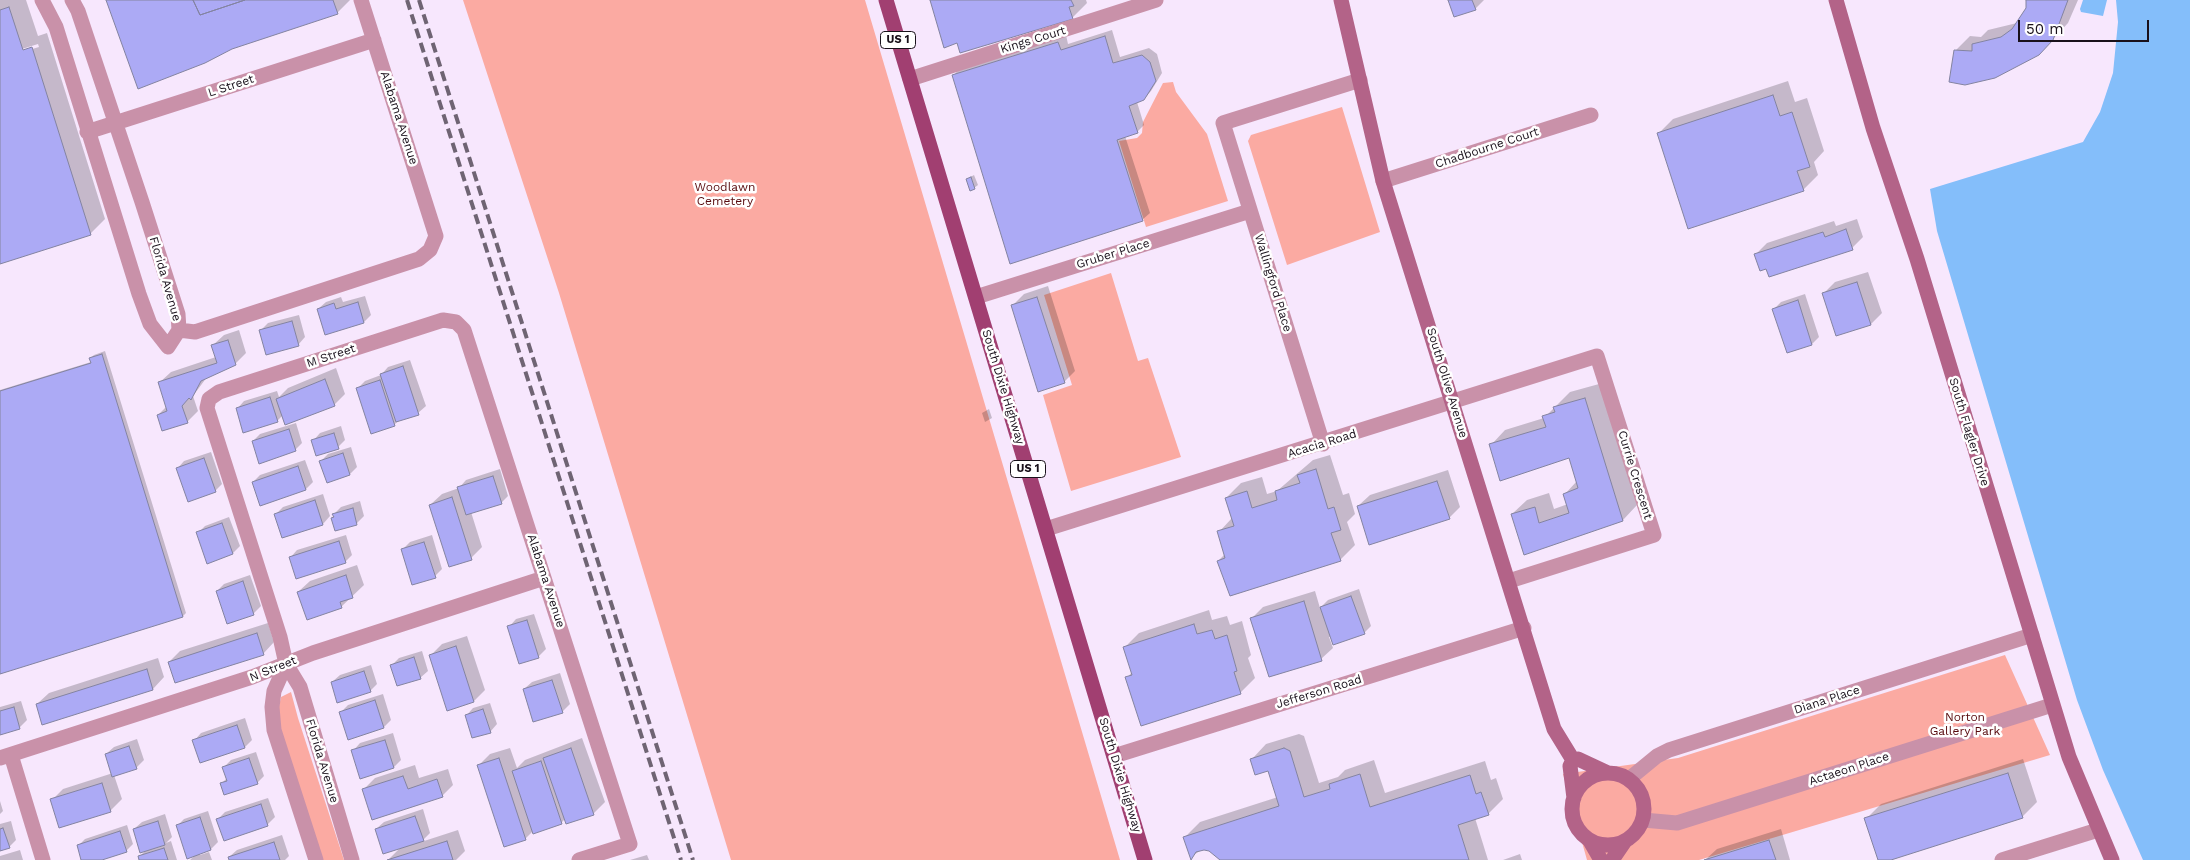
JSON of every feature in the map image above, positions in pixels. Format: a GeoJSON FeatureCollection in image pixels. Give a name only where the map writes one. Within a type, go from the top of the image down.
{"type":"FeatureCollection","features":[{"type":"Feature","properties":{"kind":"main road","name":"South Dixie Highway"},"geometry":{"type":"LineString","coordinates":[[886,0],[1145,860]]}},
{"type":"Feature","properties":{"kind":"street","name":"Florida Avenue"},"geometry":{"type":"LineString","coordinates":[[42,0],[56,27],[87,132],[139,294],[150,324],[168,347],[179,330],[178,314],[78,11],[72,0]]}},
{"type":"Feature","properties":{"kind":"street","name":"Alabama Avenue"},"geometry":{"type":"LineString","coordinates":[[179,330],[195,332],[419,260],[430,250],[436,236],[361,0]]}},
{"type":"Feature","properties":{"kind":"street","name":"Kings Court"},"geometry":{"type":"LineString","coordinates":[[910,79],[1156,0]]}},
{"type":"Feature","properties":{"kind":"street","name":"South Olive Avenue"},"geometry":{"type":"LineString","coordinates":[[1341,0],[1383,181],[1554,729],[1573,760]]}},
{"type":"Feature","properties":{"kind":"street","name":"South Flagler Drive"},"geometry":{"type":"LineString","coordinates":[[1836,0],[1873,128],[1917,259],[2052,705],[2069,757],[2112,860]]}},
{"type":"Feature","properties":{"kind":"street","name":"L Street"},"geometry":{"type":"LineString","coordinates":[[87,132],[374,40]]}},
{"type":"Feature","properties":{"kind":"street","name":"Wallingford Place"},"geometry":{"type":"LineString","coordinates":[[1323,444],[1223,123],[1360,80]]}},
{"type":"Feature","properties":{"kind":"street","name":"Chadbourne Court"},"geometry":{"type":"LineString","coordinates":[[1383,181],[1591,115]]}},
{"type":"Feature","properties":{"kind":"street","name":"Gruber Place"},"geometry":{"type":"LineString","coordinates":[[976,298],[1250,211]]}},
{"type":"Feature","properties":{"kind":"street","name":"M Street"},"geometry":{"type":"LineString","coordinates":[[209,399],[219,392],[443,320],[456,322]]}},
{"type":"Feature","properties":{"kind":"street","name":"Alabama Avenue"},"geometry":{"type":"LineString","coordinates":[[456,322],[464,330],[630,844],[579,860]]}},
{"type":"Feature","properties":{"kind":"street","name":"Acacia Road"},"geometry":{"type":"LineString","coordinates":[[1046,529],[1323,444],[1597,356]]}},
{"type":"Feature","properties":{"kind":"street","name":"Currie Crescent"},"geometry":{"type":"LineString","coordinates":[[1509,581],[1654,535],[1597,356]]}},
{"type":"Feature","properties":{"kind":"street","name":"Florida Avenue"},"geometry":{"type":"LineString","coordinates":[[209,399],[207,408],[280,637],[286,664],[300,687],[352,860]]}},
{"type":"Feature","properties":{"kind":"street","name":"N Street"},"geometry":{"type":"LineString","coordinates":[[5,757],[252,677],[322,650],[544,578]]}},
{"type":"Feature","properties":{"kind":"street","name":"Jefferson Road"},"geometry":{"type":"LineString","coordinates":[[1114,756],[1524,628]]}},
{"type":"Feature","properties":{"kind":"street","name":"Diana Place"},"geometry":{"type":"LineString","coordinates":[[1629,779],[1657,756],[1669,750],[2032,634]]}},
{"type":"Feature","properties":{"kind":"street"},"geometry":{"type":"LineString","coordinates":[[286,664],[274,691],[272,707],[274,730],[316,860]]}},
{"type":"Feature","properties":{"kind":"street","name":"Actaeon Place"},"geometry":{"type":"LineString","coordinates":[[1643,820],[1677,823],[2052,705]]}},
{"type":"Feature","properties":{"kind":"street"},"geometry":{"type":"LineString","coordinates":[[5,757],[43,860]]}},
{"type":"Feature","properties":{"kind":"street"},"geometry":{"type":"LineString","coordinates":[[1578,759],[1608,773],[1629,779],[1643,797],[1645,809],[1643,820],[1633,836],[1614,845],[1602,845],[1582,834],[1573,817],[1574,798],[1570,766],[1573,760],[1578,759]]}},
{"type":"Feature","properties":{"kind":"street"},"geometry":{"type":"LineString","coordinates":[[1574,798],[1587,780],[1608,773]]}},
{"type":"Feature","properties":{"kind":"street"},"geometry":{"type":"LineString","coordinates":[[2002,860],[2098,830]]}},
{"type":"Feature","properties":{"kind":"street"},"geometry":{"type":"LineString","coordinates":[[1590,840],[1601,860]]}},
{"type":"Feature","properties":{"kind":"street"},"geometry":{"type":"LineString","coordinates":[[1612,860],[1625,841]]}},
{"type":"Feature","properties":{"kind":"green space","name":"Woodlawn Cemetery"},"geometry":{"type":"Polygon","coordinates":[[[463,0],[865,0],[1120,860],[731,860],[559,293],[463,0]]]}},
{"type":"Feature","properties":{"kind":"green space"},"geometry":{"type":"Polygon","coordinates":[[[1173,82],[1176,92],[1207,134],[1228,201],[1146,227],[1119,141],[1137,138],[1142,133],[1143,122],[1163,83],[1173,82]]]}},
{"type":"Feature","properties":{"kind":"green space"},"geometry":{"type":"Polygon","coordinates":[[[1342,107],[1380,232],[1287,265],[1248,141],[1251,135],[1342,107]]]}},
{"type":"Feature","properties":{"kind":"green space"},"geometry":{"type":"Polygon","coordinates":[[[1111,273],[1138,361],[1148,358],[1181,457],[1071,491],[1043,395],[1072,385],[1044,295],[1111,273]]]}},
{"type":"Feature","properties":{"kind":"green space","name":"Norton Gallery Park"},"geometry":{"type":"Polygon","coordinates":[[[2005,655],[2050,755],[1699,860],[1587,860],[1563,774],[1678,758],[2005,655]]]}},
{"type":"Feature","properties":{"kind":"green space"},"geometry":{"type":"Polygon","coordinates":[[[291,692],[344,860],[323,860],[279,724],[278,711],[281,697],[291,692]]]}},
{"type":"Feature","properties":{"kind":"water"},"geometry":{"type":"Polygon","coordinates":[[[2083,0],[2107,0],[2103,16],[2081,12],[2083,0]]]}},
{"type":"Feature","properties":{"kind":"water"},"geometry":{"type":"Polygon","coordinates":[[[2116,0],[2190,0],[2190,860],[2143,860],[2103,770],[2077,700],[1937,231],[1930,189],[2083,142],[2100,112],[2113,73],[2118,22],[2116,0]]]}},
{"type":"Feature","properties":{"kind":"building"},"geometry":{"type":"Polygon","coordinates":[[[106,0],[193,0],[200,15],[245,0],[333,0],[338,14],[232,49],[205,63],[138,89],[106,0]]]}},
{"type":"Feature","properties":{"kind":"building"},"geometry":{"type":"Polygon","coordinates":[[[193,0],[245,0],[200,15],[193,0]]]}},
{"type":"Feature","properties":{"kind":"building"},"geometry":{"type":"Polygon","coordinates":[[[930,0],[1071,0],[1074,6],[1069,7],[1073,19],[960,53],[957,43],[944,48],[930,0]]]}},
{"type":"Feature","properties":{"kind":"building"},"geometry":{"type":"Polygon","coordinates":[[[1448,0],[1472,0],[1476,10],[1454,17],[1448,0]]]}},
{"type":"Feature","properties":{"kind":"building"},"geometry":{"type":"Polygon","coordinates":[[[2026,0],[2068,0],[2053,40],[2039,55],[1995,78],[1965,85],[1949,82],[1954,50],[1972,51],[1972,44],[2001,37],[2012,29],[2026,8],[2026,0]]]}},
{"type":"Feature","properties":{"kind":"building"},"geometry":{"type":"Polygon","coordinates":[[[9,7],[23,50],[32,47],[91,235],[0,264],[0,10],[9,7]]]}},
{"type":"Feature","properties":{"kind":"building"},"geometry":{"type":"Polygon","coordinates":[[[1105,36],[1113,63],[1142,55],[1150,62],[1156,81],[1144,100],[1129,106],[1138,133],[1117,140],[1143,221],[1010,264],[952,75],[1058,42],[1061,50],[1105,36]]]}},
{"type":"Feature","properties":{"kind":"building"},"geometry":{"type":"Polygon","coordinates":[[[1773,95],[1780,116],[1792,112],[1810,167],[1797,171],[1804,191],[1688,229],[1657,133],[1773,95]]]}},
{"type":"Feature","properties":{"kind":"building"},"geometry":{"type":"Polygon","coordinates":[[[971,177],[975,189],[970,191],[966,179],[971,177]]]}},
{"type":"Feature","properties":{"kind":"building"},"geometry":{"type":"Polygon","coordinates":[[[1846,229],[1853,250],[1769,277],[1766,269],[1760,271],[1754,254],[1823,232],[1825,237],[1846,229]]]}},
{"type":"Feature","properties":{"kind":"building"},"geometry":{"type":"Polygon","coordinates":[[[1857,282],[1871,325],[1836,336],[1822,293],[1857,282]]]}},
{"type":"Feature","properties":{"kind":"building"},"geometry":{"type":"Polygon","coordinates":[[[1037,297],[1065,383],[1038,392],[1011,305],[1037,297]]]}},
{"type":"Feature","properties":{"kind":"building"},"geometry":{"type":"Polygon","coordinates":[[[1798,300],[1812,345],[1787,353],[1772,309],[1798,300]]]}},
{"type":"Feature","properties":{"kind":"building"},"geometry":{"type":"Polygon","coordinates":[[[358,302],[364,323],[325,335],[317,309],[334,303],[336,309],[358,302]]]}},
{"type":"Feature","properties":{"kind":"building"},"geometry":{"type":"Polygon","coordinates":[[[292,321],[299,346],[266,355],[259,330],[292,321]]]}},
{"type":"Feature","properties":{"kind":"building"},"geometry":{"type":"Polygon","coordinates":[[[228,340],[236,365],[201,381],[191,400],[189,398],[182,406],[188,423],[162,431],[157,415],[167,411],[158,382],[217,363],[211,345],[228,340]]]}},
{"type":"Feature","properties":{"kind":"building"},"geometry":{"type":"Polygon","coordinates":[[[102,354],[183,617],[0,674],[0,391],[91,363],[89,358],[102,354]]]}},
{"type":"Feature","properties":{"kind":"building"},"geometry":{"type":"Polygon","coordinates":[[[403,366],[419,415],[396,422],[380,374],[403,366]]]}},
{"type":"Feature","properties":{"kind":"building"},"geometry":{"type":"Polygon","coordinates":[[[325,379],[335,406],[285,425],[276,399],[325,379]]]}},
{"type":"Feature","properties":{"kind":"building"},"geometry":{"type":"Polygon","coordinates":[[[380,380],[395,426],[371,434],[356,388],[380,380]]]}},
{"type":"Feature","properties":{"kind":"building"},"geometry":{"type":"Polygon","coordinates":[[[270,397],[278,422],[243,433],[236,408],[270,397]]]}},
{"type":"Feature","properties":{"kind":"building"},"geometry":{"type":"Polygon","coordinates":[[[1585,398],[1623,521],[1524,555],[1511,514],[1535,507],[1539,523],[1569,513],[1563,494],[1578,488],[1569,458],[1500,481],[1489,444],[1546,427],[1542,416],[1555,412],[1553,407],[1585,398]]]}},
{"type":"Feature","properties":{"kind":"building"},"geometry":{"type":"Polygon","coordinates":[[[289,429],[296,451],[259,464],[252,441],[289,429]]]}},
{"type":"Feature","properties":{"kind":"building"},"geometry":{"type":"Polygon","coordinates":[[[334,433],[339,449],[316,456],[311,440],[334,433]]]}},
{"type":"Feature","properties":{"kind":"building"},"geometry":{"type":"Polygon","coordinates":[[[343,453],[350,475],[327,483],[319,461],[343,453]]]}},
{"type":"Feature","properties":{"kind":"building"},"geometry":{"type":"Polygon","coordinates":[[[204,458],[216,492],[188,502],[176,468],[204,458]]]}},
{"type":"Feature","properties":{"kind":"building"},"geometry":{"type":"Polygon","coordinates":[[[298,466],[306,490],[260,506],[252,482],[298,466]]]}},
{"type":"Feature","properties":{"kind":"building"},"geometry":{"type":"Polygon","coordinates":[[[1316,469],[1328,509],[1334,507],[1341,530],[1331,533],[1341,561],[1230,596],[1217,561],[1225,558],[1217,531],[1234,526],[1225,498],[1247,491],[1252,508],[1277,500],[1275,491],[1300,483],[1297,475],[1316,469]]]}},
{"type":"Feature","properties":{"kind":"building"},"geometry":{"type":"Polygon","coordinates":[[[493,476],[502,504],[466,515],[457,487],[493,476]]]}},
{"type":"Feature","properties":{"kind":"building"},"geometry":{"type":"Polygon","coordinates":[[[1437,481],[1450,519],[1369,545],[1357,506],[1437,481]]]}},
{"type":"Feature","properties":{"kind":"building"},"geometry":{"type":"Polygon","coordinates":[[[452,497],[472,560],[449,567],[429,505],[452,497]]]}},
{"type":"Feature","properties":{"kind":"building"},"geometry":{"type":"Polygon","coordinates":[[[315,500],[323,525],[282,538],[274,514],[315,500]]]}},
{"type":"Feature","properties":{"kind":"building"},"geometry":{"type":"Polygon","coordinates":[[[353,508],[357,525],[335,531],[331,518],[334,517],[332,514],[353,508]]]}},
{"type":"Feature","properties":{"kind":"building"},"geometry":{"type":"Polygon","coordinates":[[[222,523],[233,554],[207,564],[196,532],[222,523]]]}},
{"type":"Feature","properties":{"kind":"building"},"geometry":{"type":"Polygon","coordinates":[[[339,541],[346,563],[296,579],[289,557],[339,541]]]}},
{"type":"Feature","properties":{"kind":"building"},"geometry":{"type":"Polygon","coordinates":[[[424,542],[436,578],[412,585],[401,549],[424,542]]]}},
{"type":"Feature","properties":{"kind":"building"},"geometry":{"type":"Polygon","coordinates":[[[346,575],[353,598],[340,602],[342,608],[307,620],[297,592],[346,575]]]}},
{"type":"Feature","properties":{"kind":"building"},"geometry":{"type":"Polygon","coordinates":[[[243,581],[254,615],[227,624],[216,591],[243,581]]]}},
{"type":"Feature","properties":{"kind":"building"},"geometry":{"type":"Polygon","coordinates":[[[1351,596],[1365,634],[1333,645],[1320,607],[1351,596]]]}},
{"type":"Feature","properties":{"kind":"building"},"geometry":{"type":"Polygon","coordinates":[[[1304,601],[1322,661],[1269,677],[1250,618],[1304,601]]]}},
{"type":"Feature","properties":{"kind":"building"},"geometry":{"type":"Polygon","coordinates":[[[527,620],[539,658],[519,664],[507,626],[527,620]]]}},
{"type":"Feature","properties":{"kind":"building"},"geometry":{"type":"Polygon","coordinates":[[[1194,624],[1197,634],[1212,630],[1215,639],[1227,635],[1237,671],[1234,672],[1241,694],[1141,726],[1125,677],[1132,675],[1123,647],[1194,624]]]}},
{"type":"Feature","properties":{"kind":"building"},"geometry":{"type":"Polygon","coordinates":[[[257,633],[264,655],[175,683],[168,662],[257,633]]]}},
{"type":"Feature","properties":{"kind":"building"},"geometry":{"type":"Polygon","coordinates":[[[456,646],[474,702],[447,711],[429,655],[456,646]]]}},
{"type":"Feature","properties":{"kind":"building"},"geometry":{"type":"Polygon","coordinates":[[[414,657],[421,679],[397,686],[390,665],[414,657]]]}},
{"type":"Feature","properties":{"kind":"building"},"geometry":{"type":"Polygon","coordinates":[[[147,669],[153,690],[42,725],[36,704],[147,669]]]}},
{"type":"Feature","properties":{"kind":"building"},"geometry":{"type":"Polygon","coordinates":[[[364,671],[371,692],[337,703],[331,682],[364,671]]]}},
{"type":"Feature","properties":{"kind":"building"},"geometry":{"type":"Polygon","coordinates":[[[552,680],[563,713],[533,722],[523,689],[552,680]]]}},
{"type":"Feature","properties":{"kind":"building"},"geometry":{"type":"Polygon","coordinates":[[[375,700],[384,728],[348,740],[339,712],[375,700]]]}},
{"type":"Feature","properties":{"kind":"building"},"geometry":{"type":"Polygon","coordinates":[[[14,707],[20,729],[0,735],[0,711],[14,707]]]}},
{"type":"Feature","properties":{"kind":"building"},"geometry":{"type":"Polygon","coordinates":[[[483,709],[491,733],[472,738],[465,715],[483,709]]]}},
{"type":"Feature","properties":{"kind":"building"},"geometry":{"type":"Polygon","coordinates":[[[237,725],[245,748],[200,763],[192,740],[237,725]]]}},
{"type":"Feature","properties":{"kind":"building"},"geometry":{"type":"Polygon","coordinates":[[[385,740],[394,768],[360,779],[351,750],[385,740]]]}},
{"type":"Feature","properties":{"kind":"building"},"geometry":{"type":"Polygon","coordinates":[[[129,746],[137,769],[112,777],[105,754],[129,746]]]}},
{"type":"Feature","properties":{"kind":"building"},"geometry":{"type":"Polygon","coordinates":[[[571,748],[594,815],[566,824],[543,758],[571,748]]]}},
{"type":"Feature","properties":{"kind":"building"},"geometry":{"type":"Polygon","coordinates":[[[1284,748],[1290,751],[1304,797],[1330,789],[1329,784],[1360,774],[1370,807],[1470,775],[1476,794],[1481,792],[1489,815],[1458,825],[1469,860],[1220,860],[1209,851],[1204,850],[1196,852],[1191,860],[1183,837],[1279,806],[1268,771],[1255,775],[1250,759],[1284,748]]]}},
{"type":"Feature","properties":{"kind":"building"},"geometry":{"type":"Polygon","coordinates":[[[249,758],[258,784],[224,795],[220,783],[227,781],[222,767],[249,758]]]}},
{"type":"Feature","properties":{"kind":"building"},"geometry":{"type":"Polygon","coordinates":[[[499,758],[526,840],[504,847],[477,765],[499,758]]]}},
{"type":"Feature","properties":{"kind":"building"},"geometry":{"type":"Polygon","coordinates":[[[541,761],[562,824],[533,834],[512,771],[541,761]]]}},
{"type":"Feature","properties":{"kind":"building"},"geometry":{"type":"Polygon","coordinates":[[[2008,773],[2023,818],[1891,860],[1878,860],[1864,818],[2008,773]]]}},
{"type":"Feature","properties":{"kind":"building"},"geometry":{"type":"Polygon","coordinates":[[[403,776],[408,789],[437,779],[443,797],[372,820],[362,789],[403,776]]]}},
{"type":"Feature","properties":{"kind":"building"},"geometry":{"type":"Polygon","coordinates":[[[102,783],[111,812],[59,828],[50,799],[102,783]]]}},
{"type":"Feature","properties":{"kind":"building"},"geometry":{"type":"Polygon","coordinates":[[[261,804],[268,826],[224,841],[216,819],[261,804]]]}},
{"type":"Feature","properties":{"kind":"building"},"geometry":{"type":"Polygon","coordinates":[[[415,816],[424,841],[383,854],[375,829],[415,816]]]}},
{"type":"Feature","properties":{"kind":"building"},"geometry":{"type":"Polygon","coordinates":[[[200,817],[211,850],[187,859],[176,825],[200,817]]]}},
{"type":"Feature","properties":{"kind":"building"},"geometry":{"type":"Polygon","coordinates":[[[158,821],[165,845],[140,853],[133,829],[158,821]]]}},
{"type":"Feature","properties":{"kind":"building"},"geometry":{"type":"Polygon","coordinates":[[[3,828],[10,848],[0,851],[0,829],[3,828]]]}},
{"type":"Feature","properties":{"kind":"building"},"geometry":{"type":"Polygon","coordinates":[[[120,831],[127,852],[102,860],[81,860],[77,845],[120,831]]]}},
{"type":"Feature","properties":{"kind":"building"},"geometry":{"type":"Polygon","coordinates":[[[1769,840],[1776,860],[1704,860],[1769,840]]]}},
{"type":"Feature","properties":{"kind":"building"},"geometry":{"type":"Polygon","coordinates":[[[447,841],[453,860],[387,860],[447,841]]]}},
{"type":"Feature","properties":{"kind":"building"},"geometry":{"type":"Polygon","coordinates":[[[274,842],[280,860],[229,860],[228,857],[274,842]]]}},
{"type":"Feature","properties":{"kind":"building"},"geometry":{"type":"Polygon","coordinates":[[[164,848],[168,860],[139,860],[138,856],[164,848]]]}},
{"type":"Feature","properties":{"kind":"railway"},"geometry":{"type":"LineString","coordinates":[[407,0],[681,860]]}},
{"type":"Feature","properties":{"kind":"railway"},"geometry":{"type":"LineString","coordinates":[[419,0],[693,860]]}}]}
